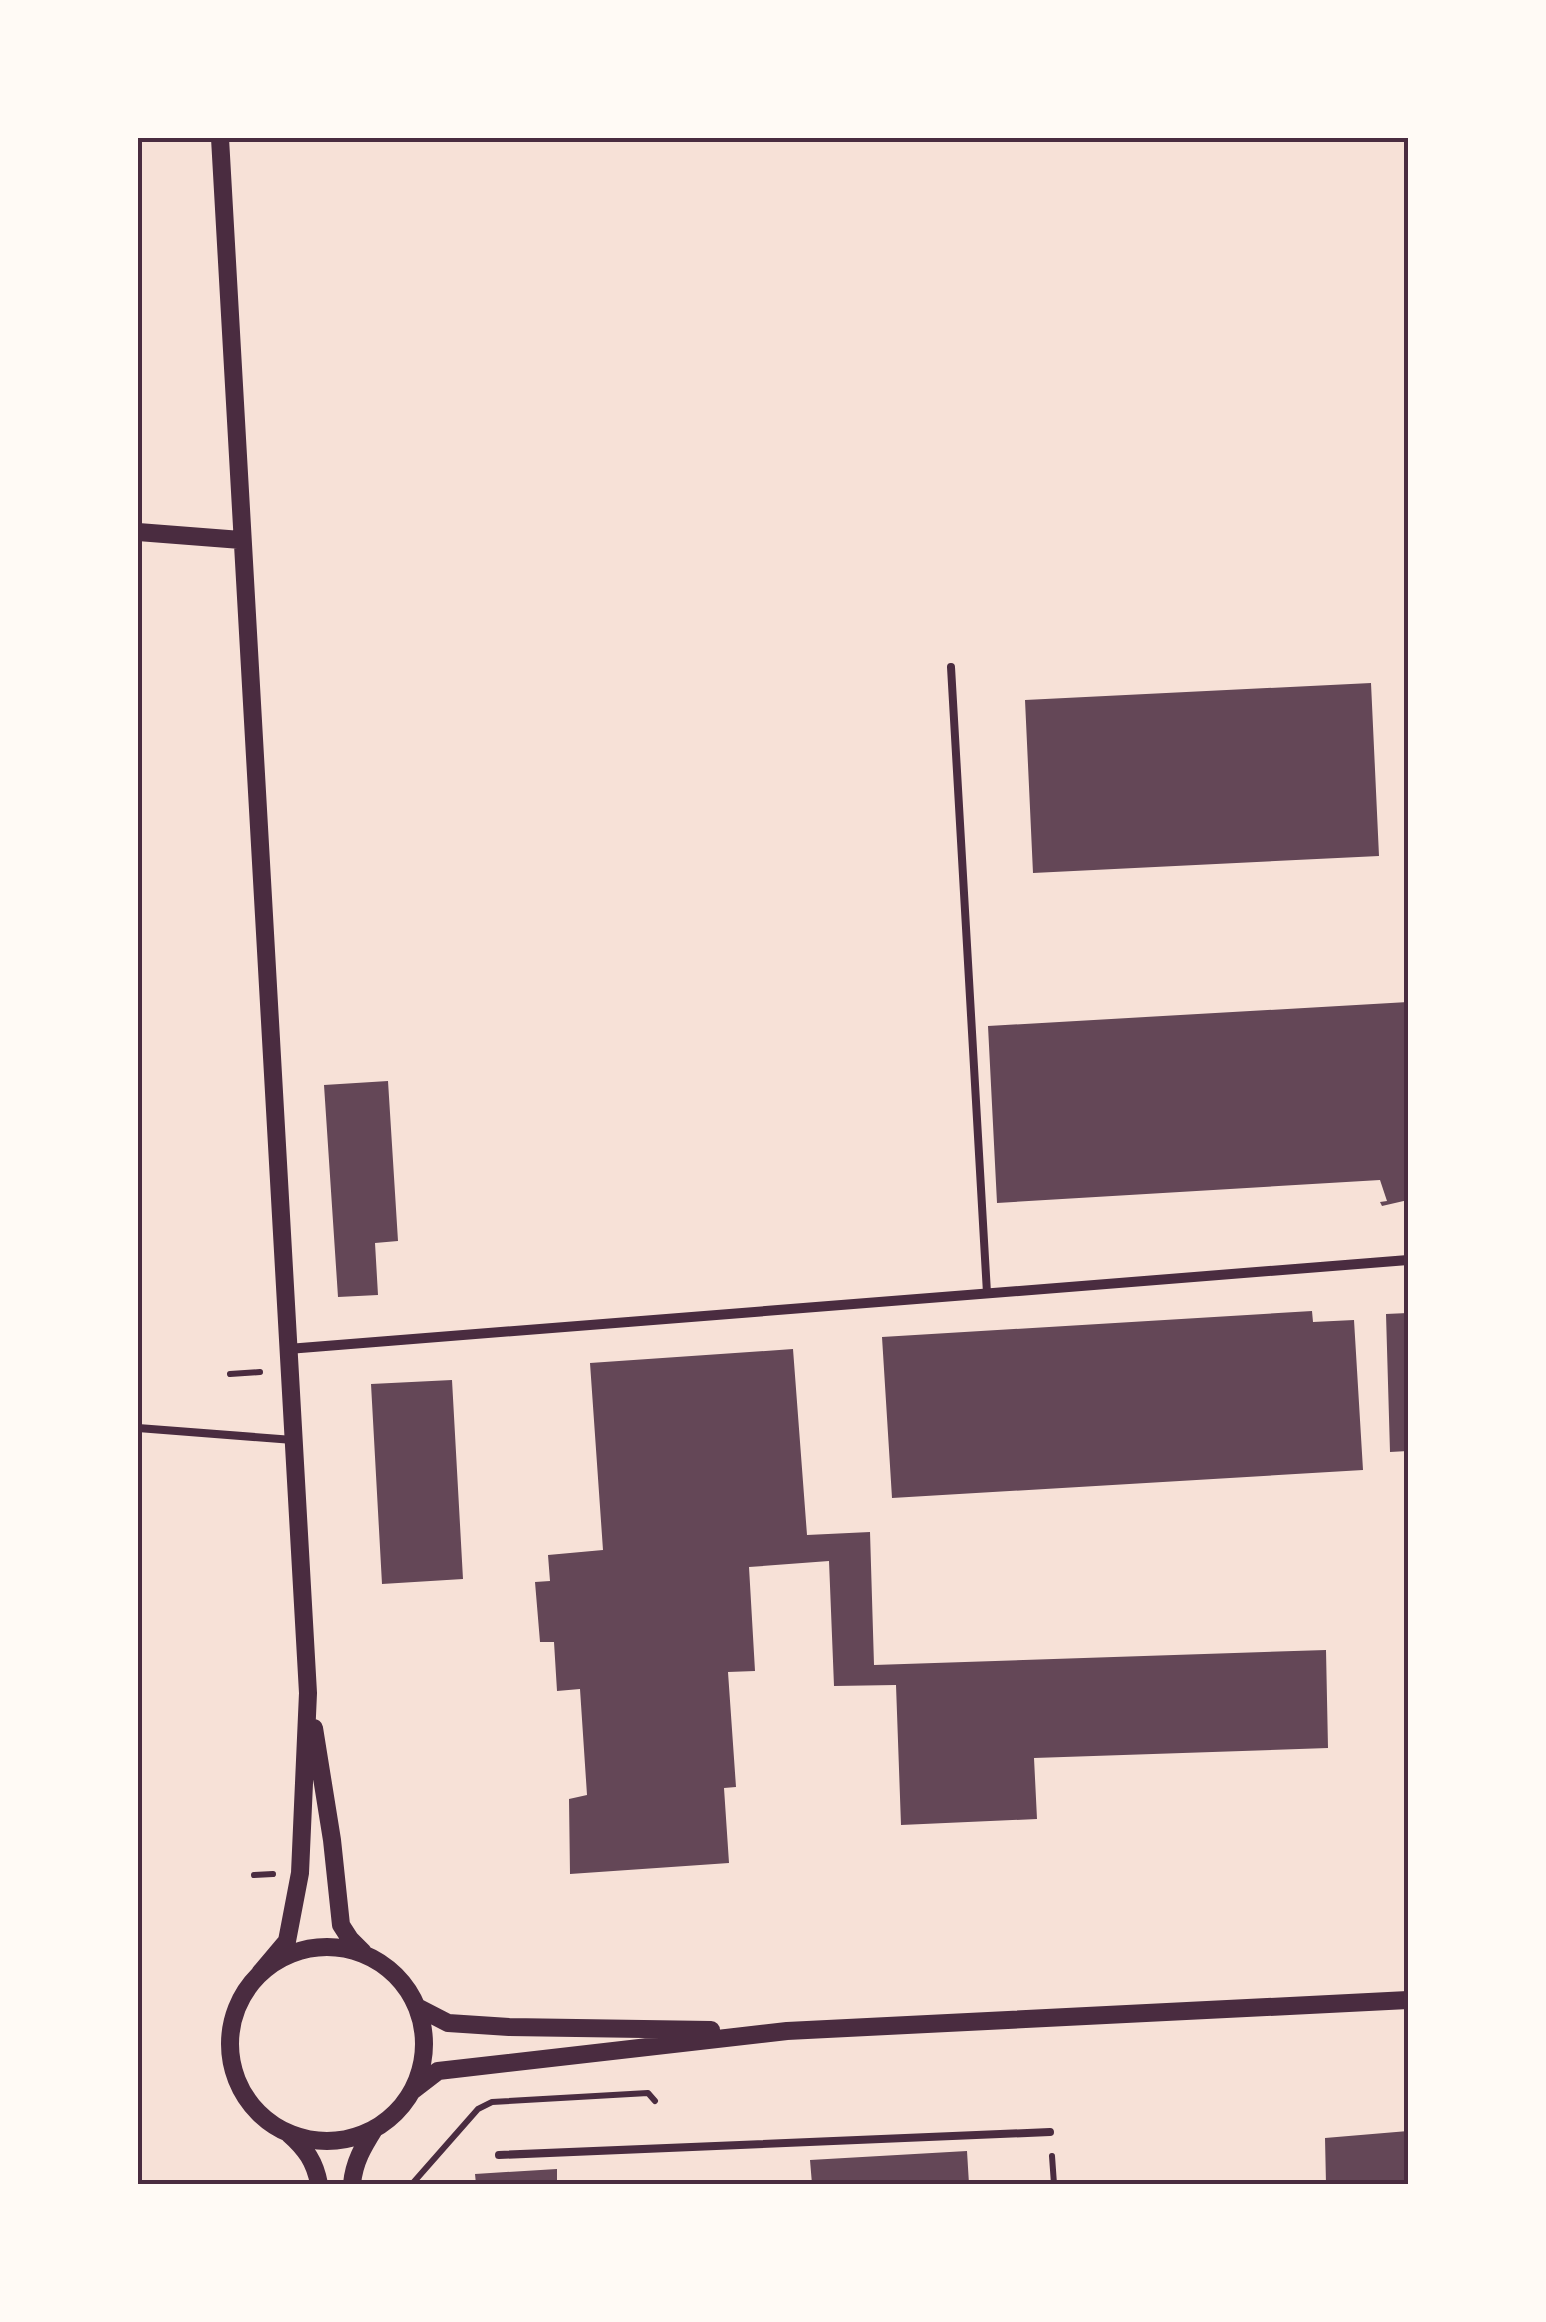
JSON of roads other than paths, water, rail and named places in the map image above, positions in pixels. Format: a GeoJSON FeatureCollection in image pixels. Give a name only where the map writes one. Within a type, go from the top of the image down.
{"type":"FeatureCollection","features":[{"type":"Feature","properties":{"kind":"street"},"geometry":{"type":"LineString","coordinates":[[220,138],[308,1693],[332,1840],[341,1925],[366,1956]]}},
{"type":"Feature","properties":{"kind":"street"},"geometry":{"type":"LineString","coordinates":[[138,532],[242,540]]}},
{"type":"Feature","properties":{"kind":"street"},"geometry":{"type":"LineString","coordinates":[[288,1349],[1408,1260]]}},
{"type":"Feature","properties":{"kind":"street"},"geometry":{"type":"LineString","coordinates":[[308,1693],[300,1872],[286,1940],[243,1994],[232,2020],[229,2048],[234,2075],[246,2100],[265,2120],[304,2147],[316,2166],[319,2184]]}},
{"type":"Feature","properties":{"kind":"street"},"geometry":{"type":"LineString","coordinates":[[260,1973],[284,1957],[310,1948],[343,1948],[388,1968],[416,2007],[423,2031],[421,2066],[412,2091]]}},
{"type":"Feature","properties":{"kind":"street"},"geometry":{"type":"LineString","coordinates":[[289,2134],[334,2141],[375,2128],[438,2071],[786,2031],[1408,2000]]}},
{"type":"Feature","properties":{"kind":"street"},"geometry":{"type":"LineString","coordinates":[[416,2007],[448,2023],[494,2026],[786,2031]]}},
{"type":"Feature","properties":{"kind":"street"},"geometry":{"type":"LineString","coordinates":[[352,2184],[353,2169],[375,2128]]}},
{"type":"Feature","properties":{"kind":"lane"},"geometry":{"type":"LineString","coordinates":[[951,667],[987,1293]]}},
{"type":"Feature","properties":{"kind":"lane"},"geometry":{"type":"LineString","coordinates":[[138,1428],[293,1440]]}},
{"type":"Feature","properties":{"kind":"lane"},"geometry":{"type":"LineString","coordinates":[[499,2156],[1050,2132]]}}]}
